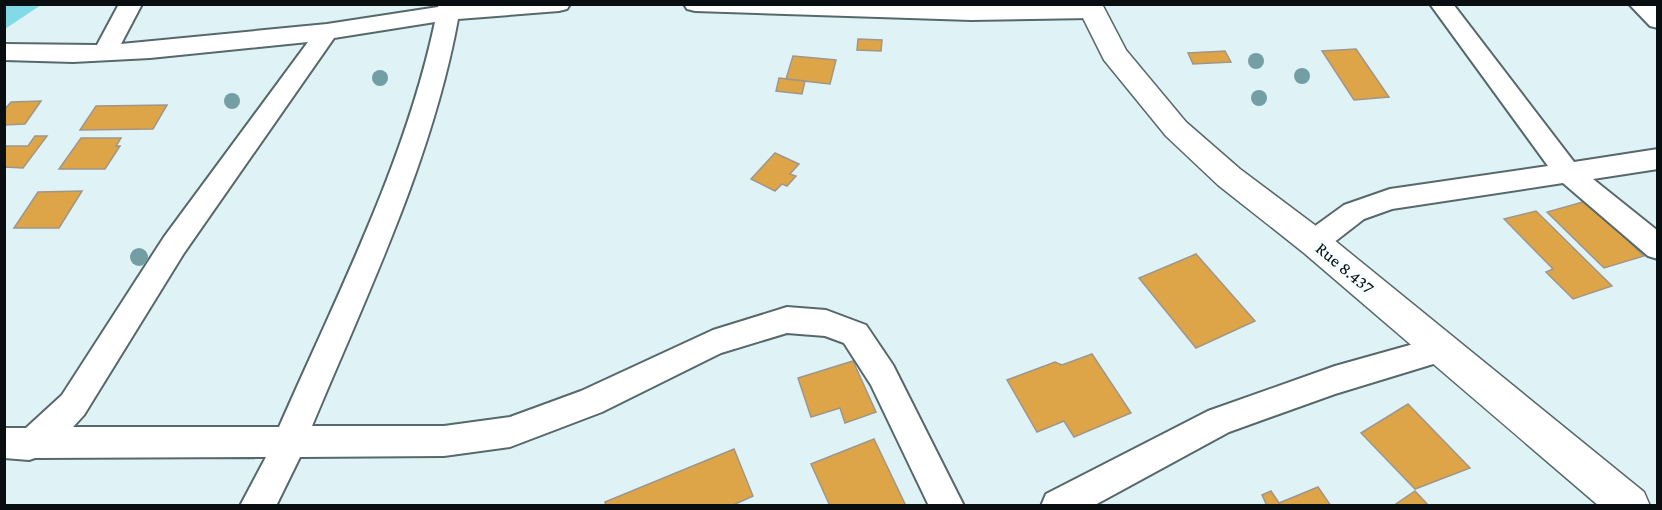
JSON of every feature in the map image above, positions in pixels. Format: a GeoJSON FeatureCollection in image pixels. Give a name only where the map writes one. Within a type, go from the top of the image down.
{"type":"FeatureCollection","features":[{"type":"Feature","properties":{"kind":"main road","name":"Rue 8.437"},"geometry":{"type":"LineString","coordinates":[[1090,8],[1114,54],[1176,129],[1229,177],[1314,242],[1630,506]]}},
{"type":"Feature","properties":{"kind":"street"},"geometry":{"type":"LineString","coordinates":[[105,52],[131,4]]}},
{"type":"Feature","properties":{"kind":"street"},"geometry":{"type":"LineString","coordinates":[[4,52],[73,54],[105,52],[327,32],[449,9],[559,4]]}},
{"type":"Feature","properties":{"kind":"street"},"geometry":{"type":"LineString","coordinates":[[695,4],[960,13],[1090,8]]}},
{"type":"Feature","properties":{"kind":"street"},"geometry":{"type":"LineString","coordinates":[[1441,4],[1566,171],[1658,248]]}},
{"type":"Feature","properties":{"kind":"street"},"geometry":{"type":"LineString","coordinates":[[1640,4],[1658,21]]}},
{"type":"Feature","properties":{"kind":"street"},"geometry":{"type":"LineString","coordinates":[[257,506],[274,478],[402,175],[437,69],[449,9]]}},
{"type":"Feature","properties":{"kind":"street"},"geometry":{"type":"LineString","coordinates":[[4,462],[19,442],[73,405],[174,245],[327,32]]}},
{"type":"Feature","properties":{"kind":"street"},"geometry":{"type":"LineString","coordinates":[[1314,242],[1354,212],[1390,199],[1658,159]]}},
{"type":"Feature","properties":{"kind":"street"},"geometry":{"type":"LineString","coordinates":[[19,442],[444,441],[510,432],[591,402],[713,344],[787,320],[826,323],[855,334],[882,375],[947,506]]}},
{"type":"Feature","properties":{"kind":"street"},"geometry":{"type":"LineString","coordinates":[[1058,506],[1220,421],[1335,380],[1442,349]]}},
{"type":"Feature","properties":{"kind":"shaded area"},"geometry":{"type":"Polygon","coordinates":[[[5,4],[41,4],[41,5],[5,29],[5,4]]]}},
{"type":"Feature","properties":{"kind":"building"},"geometry":{"type":"Polygon","coordinates":[[[858,39],[882,40],[881,51],[857,50],[858,39]]]}},
{"type":"Feature","properties":{"kind":"building"},"geometry":{"type":"Polygon","coordinates":[[[1356,49],[1389,97],[1354,100],[1322,51],[1356,49]]]}},
{"type":"Feature","properties":{"kind":"building"},"geometry":{"type":"Polygon","coordinates":[[[1225,51],[1231,62],[1193,64],[1188,53],[1225,51]]]}},
{"type":"Feature","properties":{"kind":"building"},"geometry":{"type":"Polygon","coordinates":[[[793,56],[836,60],[830,84],[786,79],[793,56]]]}},
{"type":"Feature","properties":{"kind":"building"},"geometry":{"type":"Polygon","coordinates":[[[779,78],[805,81],[802,94],[776,91],[779,78]]]}},
{"type":"Feature","properties":{"kind":"building"},"geometry":{"type":"Polygon","coordinates":[[[41,101],[25,124],[4,125],[4,110],[11,102],[41,101]]]}},
{"type":"Feature","properties":{"kind":"building"},"geometry":{"type":"Polygon","coordinates":[[[167,105],[153,129],[80,130],[96,106],[167,105]]]}},
{"type":"Feature","properties":{"kind":"building"},"geometry":{"type":"Polygon","coordinates":[[[35,136],[47,136],[23,168],[4,167],[4,146],[28,146],[35,136]]]}},
{"type":"Feature","properties":{"kind":"building"},"geometry":{"type":"Polygon","coordinates":[[[81,138],[121,138],[116,146],[120,146],[105,169],[59,169],[81,138]]]}},
{"type":"Feature","properties":{"kind":"building"},"geometry":{"type":"Polygon","coordinates":[[[775,153],[799,164],[790,174],[796,176],[787,186],[782,184],[775,191],[751,179],[775,153]]]}},
{"type":"Feature","properties":{"kind":"building"},"geometry":{"type":"Polygon","coordinates":[[[82,191],[59,228],[14,228],[38,192],[82,191]]]}},
{"type":"Feature","properties":{"kind":"building"},"geometry":{"type":"Polygon","coordinates":[[[1586,201],[1644,256],[1604,268],[1547,212],[1586,201]]]}},
{"type":"Feature","properties":{"kind":"building"},"geometry":{"type":"Polygon","coordinates":[[[1536,211],[1612,286],[1573,299],[1546,272],[1553,269],[1504,219],[1536,211]]]}},
{"type":"Feature","properties":{"kind":"building"},"geometry":{"type":"Polygon","coordinates":[[[1196,254],[1255,321],[1196,348],[1139,278],[1196,254]]]}},
{"type":"Feature","properties":{"kind":"building"},"geometry":{"type":"Polygon","coordinates":[[[1092,354],[1131,413],[1074,437],[1064,421],[1037,432],[1007,380],[1055,362],[1062,365],[1092,354]]]}},
{"type":"Feature","properties":{"kind":"building"},"geometry":{"type":"Polygon","coordinates":[[[853,361],[876,412],[845,423],[840,408],[811,417],[798,378],[853,361]]]}},
{"type":"Feature","properties":{"kind":"building"},"geometry":{"type":"Polygon","coordinates":[[[1408,404],[1470,468],[1415,489],[1361,433],[1408,404]]]}},
{"type":"Feature","properties":{"kind":"building"},"geometry":{"type":"Polygon","coordinates":[[[874,439],[906,506],[830,506],[811,464],[874,439]]]}},
{"type":"Feature","properties":{"kind":"building"},"geometry":{"type":"Polygon","coordinates":[[[734,449],[753,496],[731,506],[606,506],[605,502],[734,449]]]}},
{"type":"Feature","properties":{"kind":"building"},"geometry":{"type":"Polygon","coordinates":[[[1318,487],[1331,506],[1267,506],[1262,495],[1271,491],[1279,503],[1318,487]]]}},
{"type":"Feature","properties":{"kind":"building"},"geometry":{"type":"Polygon","coordinates":[[[1415,491],[1429,506],[1393,506],[1415,491]]]}}]}
